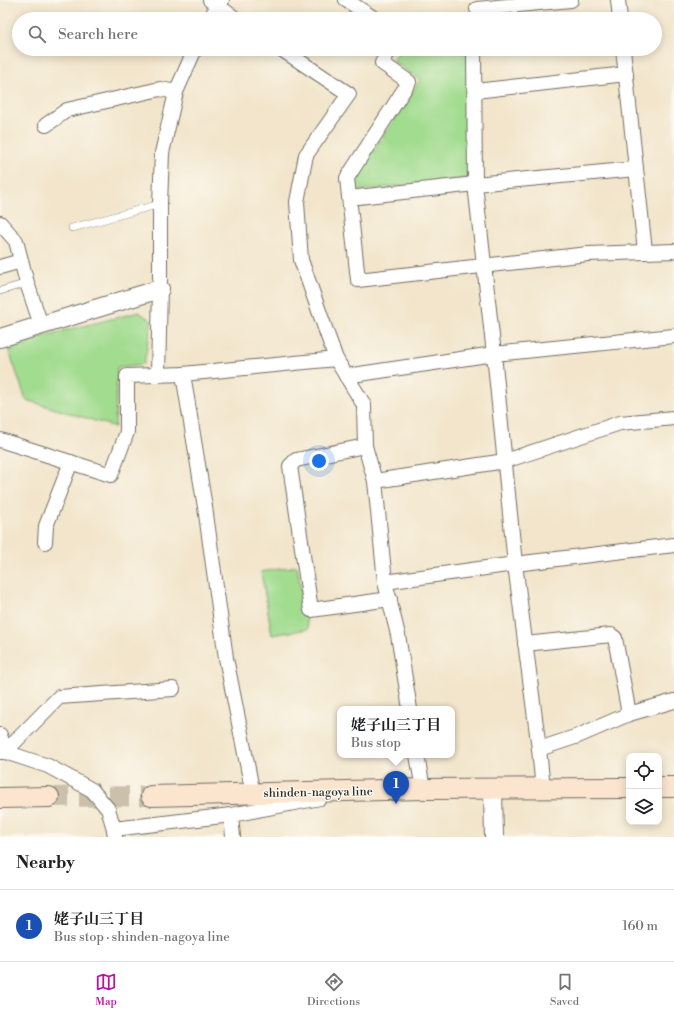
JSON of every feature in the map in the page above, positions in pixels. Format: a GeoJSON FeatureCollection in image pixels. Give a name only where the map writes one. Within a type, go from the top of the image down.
{"type":"FeatureCollection","features":[{"type":"Feature","properties":{"kind":"main road"},"geometry":{"type":"LineString","coordinates":[[662,787],[674,787]]}},
{"type":"Feature","properties":{"kind":"main road","name":"shinden-nagoya line"},"geometry":{"type":"LineString","coordinates":[[151,796],[423,789],[493,790],[626,788]]}},
{"type":"Feature","properties":{"kind":"main road"},"geometry":{"type":"LineString","coordinates":[[0,798],[49,797]]}},
{"type":"Feature","properties":{"kind":"street"},"geometry":{"type":"LineString","coordinates":[[346,0],[364,12]]}},
{"type":"Feature","properties":{"kind":"street"},"geometry":{"type":"LineString","coordinates":[[477,9],[571,0]]}},
{"type":"Feature","properties":{"kind":"street"},"geometry":{"type":"LineString","coordinates":[[618,0],[619,12]]}},
{"type":"Feature","properties":{"kind":"street"},"geometry":{"type":"LineString","coordinates":[[212,12],[216,2],[228,12]]}},
{"type":"Feature","properties":{"kind":"street"},"geometry":{"type":"LineString","coordinates":[[158,374],[162,153],[176,92],[192,56]]}},
{"type":"Feature","properties":{"kind":"street"},"geometry":{"type":"LineString","coordinates":[[292,56],[349,94],[306,155],[297,202],[302,260],[336,358],[364,405],[365,446],[375,481],[386,582],[398,635],[410,706]]}},
{"type":"Feature","properties":{"kind":"street"},"geometry":{"type":"LineString","coordinates":[[386,56],[382,64],[409,82],[347,178],[358,280],[588,254],[674,251]]}},
{"type":"Feature","properties":{"kind":"street"},"geometry":{"type":"LineString","coordinates":[[474,56],[475,184],[515,564],[543,789]]}},
{"type":"Feature","properties":{"kind":"street"},"geometry":{"type":"LineString","coordinates":[[624,56],[645,251]]}},
{"type":"Feature","properties":{"kind":"street"},"geometry":{"type":"LineString","coordinates":[[475,91],[626,74]]}},
{"type":"Feature","properties":{"kind":"street"},"geometry":{"type":"LineString","coordinates":[[46,124],[67,110],[160,89],[176,92]]}},
{"type":"Feature","properties":{"kind":"street"},"geometry":{"type":"LineString","coordinates":[[349,198],[475,184],[636,169]]}},
{"type":"Feature","properties":{"kind":"street"},"geometry":{"type":"LineString","coordinates":[[0,223],[16,241],[27,283],[41,325]]}},
{"type":"Feature","properties":{"kind":"street"},"geometry":{"type":"LineString","coordinates":[[0,267],[21,261]]}},
{"type":"Feature","properties":{"kind":"street"},"geometry":{"type":"LineString","coordinates":[[0,338],[160,289]]}},
{"type":"Feature","properties":{"kind":"street"},"geometry":{"type":"LineString","coordinates":[[346,376],[494,354],[674,336]]}},
{"type":"Feature","properties":{"kind":"street"},"geometry":{"type":"LineString","coordinates":[[0,440],[111,475],[127,432],[127,376],[183,374],[336,358]]}},
{"type":"Feature","properties":{"kind":"street"},"geometry":{"type":"LineString","coordinates":[[183,374],[205,507],[226,658],[252,794]]}},
{"type":"Feature","properties":{"kind":"street"},"geometry":{"type":"LineString","coordinates":[[375,481],[504,461],[620,423],[674,418]]}},
{"type":"Feature","properties":{"kind":"street"},"geometry":{"type":"LineString","coordinates":[[365,446],[296,460],[290,466],[311,610],[390,599]]}},
{"type":"Feature","properties":{"kind":"street"},"geometry":{"type":"LineString","coordinates":[[45,542],[46,526],[71,462]]}},
{"type":"Feature","properties":{"kind":"street"},"geometry":{"type":"LineString","coordinates":[[386,582],[515,564],[674,545]]}},
{"type":"Feature","properties":{"kind":"street"},"geometry":{"type":"LineString","coordinates":[[525,644],[611,635],[615,638],[629,714]]}},
{"type":"Feature","properties":{"kind":"street"},"geometry":{"type":"LineString","coordinates":[[2,752],[58,697],[173,689]]}},
{"type":"Feature","properties":{"kind":"street"},"geometry":{"type":"LineString","coordinates":[[539,749],[578,736],[629,714],[674,701]]}},
{"type":"Feature","properties":{"kind":"street"},"geometry":{"type":"LineString","coordinates":[[0,735],[2,752]]}},
{"type":"Feature","properties":{"kind":"street"},"geometry":{"type":"LineString","coordinates":[[2,752],[48,766],[92,790],[108,809],[115,833],[299,803],[345,792]]}},
{"type":"Feature","properties":{"kind":"street"},"geometry":{"type":"LineString","coordinates":[[418,758],[423,789]]}},
{"type":"Feature","properties":{"kind":"street"},"geometry":{"type":"LineString","coordinates":[[493,790],[494,837]]}},
{"type":"Feature","properties":{"kind":"street"},"geometry":{"type":"LineString","coordinates":[[231,815],[234,837]]}},
{"type":"Feature","properties":{"kind":"lane"},"geometry":{"type":"LineString","coordinates":[[72,228],[160,204]]}},
{"type":"Feature","properties":{"kind":"lane"},"geometry":{"type":"LineString","coordinates":[[0,290],[27,283]]}},
{"type":"Feature","properties":{"kind":"green space"},"geometry":{"type":"Polygon","coordinates":[[[396,56],[469,56],[471,178],[355,191],[355,178],[420,80],[393,61],[396,56]]]}},
{"type":"Feature","properties":{"kind":"green space"},"geometry":{"type":"Polygon","coordinates":[[[139,312],[152,321],[144,364],[117,367],[115,427],[26,400],[7,345],[139,312]]]}},
{"type":"Feature","properties":{"kind":"green space"},"geometry":{"type":"Polygon","coordinates":[[[297,566],[308,629],[272,635],[261,572],[297,566]]]}},
{"type":"Feature","properties":{"kind":"tunnel"},"geometry":{"type":"LineString","coordinates":[[49,797],[151,796]]}},
{"type":"Feature","properties":{"kind":"place","name":"姥子山三丁目"},"geometry":{"type":"Point","coordinates":[396,804]}}]}
